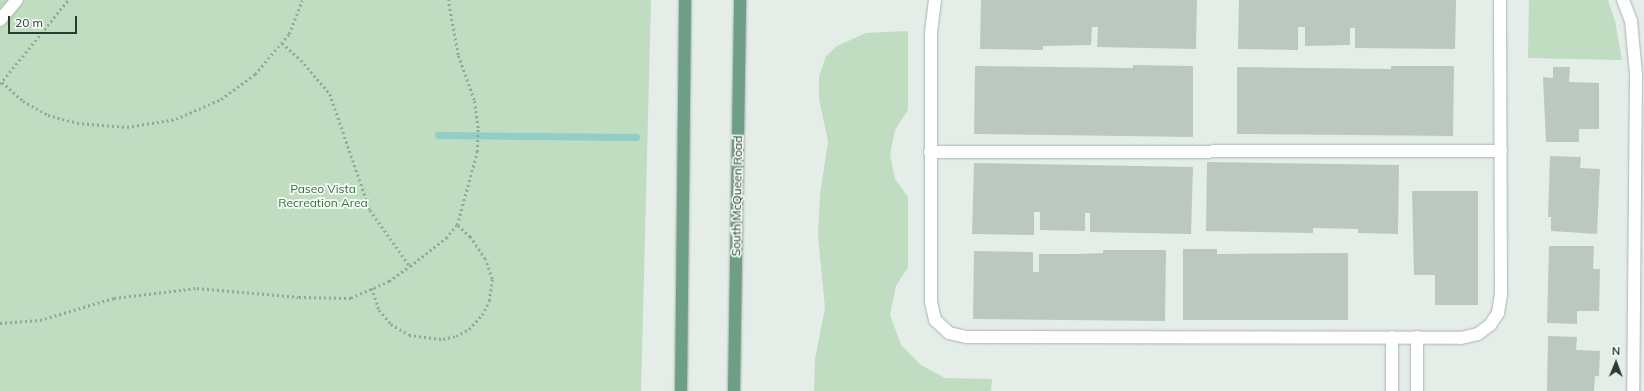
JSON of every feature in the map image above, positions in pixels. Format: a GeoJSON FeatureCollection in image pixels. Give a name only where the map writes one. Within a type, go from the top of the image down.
{"type":"FeatureCollection","features":[{"type":"Feature","properties":{"kind":"main road"},"geometry":{"type":"LineString","coordinates":[[681,391],[686,0]]}},
{"type":"Feature","properties":{"kind":"main road","name":"South McQueen Road"},"geometry":{"type":"LineString","coordinates":[[734,391],[740,0]]}},
{"type":"Feature","properties":{"kind":"street"},"geometry":{"type":"LineString","coordinates":[[0,20],[17,0]]}},
{"type":"Feature","properties":{"kind":"street"},"geometry":{"type":"LineString","coordinates":[[935,0],[931,34],[931,302],[935,320],[949,333],[967,337],[1461,338],[1478,334],[1490,325],[1498,313],[1501,151],[1500,0]]}},
{"type":"Feature","properties":{"kind":"street"},"geometry":{"type":"LineString","coordinates":[[1623,0],[1631,21],[1636,74],[1633,391]]}},
{"type":"Feature","properties":{"kind":"street"},"geometry":{"type":"LineString","coordinates":[[930,152],[1501,151]]}},
{"type":"Feature","properties":{"kind":"street"},"geometry":{"type":"LineString","coordinates":[[1392,337],[1392,391]]}},
{"type":"Feature","properties":{"kind":"street"},"geometry":{"type":"LineString","coordinates":[[1417,337],[1417,391]]}},
{"type":"Feature","properties":{"kind":"path"},"geometry":{"type":"LineString","coordinates":[[68,0],[1,83],[23,101],[48,115],[77,123],[128,126],[176,119],[221,100],[255,74],[282,43],[288,34],[302,0]]}},
{"type":"Feature","properties":{"kind":"path"},"geometry":{"type":"LineString","coordinates":[[0,323],[40,320],[114,298],[197,288],[320,299],[351,298],[372,288],[410,266],[446,238],[457,225],[472,180],[478,128],[474,100],[458,55],[448,0]]}},
{"type":"Feature","properties":{"kind":"path"},"geometry":{"type":"LineString","coordinates":[[282,43],[301,60],[330,94],[370,210],[410,266]]}},
{"type":"Feature","properties":{"kind":"path"},"geometry":{"type":"LineString","coordinates":[[372,288],[378,310],[390,324],[409,335],[443,339],[456,336],[469,329],[482,315],[489,301],[492,279],[485,259],[470,237],[457,225]]}},
{"type":"Feature","properties":{"kind":"green space","name":"Paseo Vista Recreation Area"},"geometry":{"type":"Polygon","coordinates":[[[0,0],[651,0],[641,391],[0,391],[0,0]]]}},
{"type":"Feature","properties":{"kind":"green space"},"geometry":{"type":"Polygon","coordinates":[[[1529,0],[1608,0],[1615,21],[1622,60],[1528,58],[1529,0]]]}},
{"type":"Feature","properties":{"kind":"green space"},"geometry":{"type":"Polygon","coordinates":[[[908,31],[908,110],[895,130],[890,155],[895,179],[908,197],[908,267],[896,286],[890,315],[901,345],[921,365],[945,378],[992,379],[991,391],[814,391],[815,359],[825,308],[818,236],[820,195],[828,141],[819,99],[819,77],[826,56],[837,46],[866,33],[908,31]]]}},
{"type":"Feature","properties":{"kind":"building"},"geometry":{"type":"Polygon","coordinates":[[[981,0],[1197,0],[1196,49],[1097,47],[1098,27],[1092,27],[1091,45],[1043,46],[1043,50],[980,49],[981,0]]]}},
{"type":"Feature","properties":{"kind":"building"},"geometry":{"type":"Polygon","coordinates":[[[1239,0],[1456,0],[1455,49],[1355,48],[1355,28],[1350,28],[1350,45],[1305,46],[1305,27],[1298,27],[1298,50],[1238,49],[1239,0]]]}},
{"type":"Feature","properties":{"kind":"building"},"geometry":{"type":"Polygon","coordinates":[[[1133,65],[1193,66],[1193,137],[974,134],[975,66],[1133,68],[1133,65]]]}},
{"type":"Feature","properties":{"kind":"building"},"geometry":{"type":"Polygon","coordinates":[[[1391,66],[1454,66],[1453,136],[1237,134],[1237,67],[1391,69],[1391,66]]]}},
{"type":"Feature","properties":{"kind":"building"},"geometry":{"type":"Polygon","coordinates":[[[1553,67],[1570,67],[1569,82],[1599,83],[1599,129],[1579,129],[1579,142],[1546,142],[1543,77],[1553,78],[1553,67]]]}},
{"type":"Feature","properties":{"kind":"building"},"geometry":{"type":"Polygon","coordinates":[[[1550,156],[1581,157],[1580,168],[1600,169],[1597,234],[1551,231],[1551,217],[1548,217],[1550,156]]]}},
{"type":"Feature","properties":{"kind":"building"},"geometry":{"type":"Polygon","coordinates":[[[1207,162],[1399,165],[1398,234],[1358,233],[1358,229],[1313,228],[1313,233],[1206,231],[1207,162]]]}},
{"type":"Feature","properties":{"kind":"building"},"geometry":{"type":"Polygon","coordinates":[[[974,163],[1193,167],[1191,234],[1090,232],[1090,213],[1085,213],[1085,231],[1040,230],[1040,212],[1034,212],[1034,235],[972,234],[974,163]]]}},
{"type":"Feature","properties":{"kind":"building"},"geometry":{"type":"Polygon","coordinates":[[[1412,191],[1478,191],[1478,305],[1435,305],[1435,275],[1414,275],[1412,191]]]}},
{"type":"Feature","properties":{"kind":"building"},"geometry":{"type":"Polygon","coordinates":[[[1549,246],[1594,246],[1593,269],[1600,269],[1599,311],[1577,311],[1577,324],[1547,323],[1549,246]]]}},
{"type":"Feature","properties":{"kind":"building"},"geometry":{"type":"Polygon","coordinates":[[[1183,249],[1217,249],[1217,254],[1348,253],[1348,320],[1183,320],[1183,249]]]}},
{"type":"Feature","properties":{"kind":"building"},"geometry":{"type":"Polygon","coordinates":[[[1103,250],[1166,250],[1165,321],[973,319],[974,251],[1033,252],[1033,272],[1039,272],[1039,254],[1103,253],[1103,250]]]}},
{"type":"Feature","properties":{"kind":"building"},"geometry":{"type":"Polygon","coordinates":[[[1548,336],[1577,337],[1576,350],[1600,351],[1599,376],[1595,376],[1594,391],[1547,391],[1548,336]]]}},
{"type":"Feature","properties":{"kind":"waterway"},"geometry":{"type":"LineString","coordinates":[[438,135],[636,137]]}}]}
